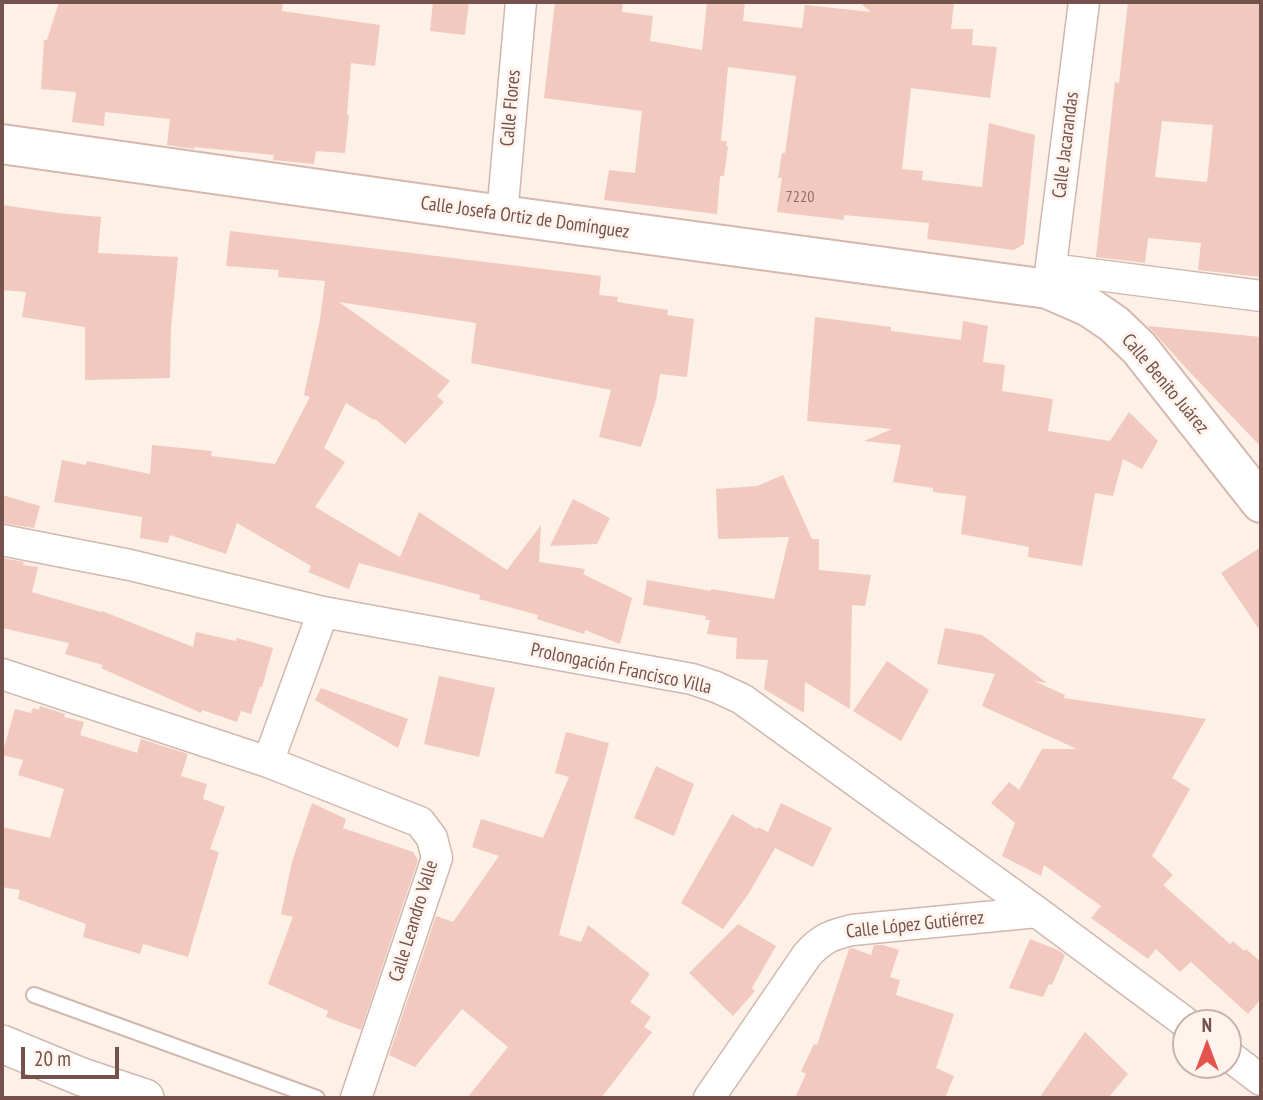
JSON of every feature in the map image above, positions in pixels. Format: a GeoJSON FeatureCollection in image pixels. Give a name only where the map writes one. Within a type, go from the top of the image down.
{"type":"FeatureCollection","features":[{"type":"Feature","properties":{"kind":"main road","name":"Calle Josefa Ortiz de Domínguez"},"geometry":{"type":"LineString","coordinates":[[2,144],[502,215],[1049,279]]}},
{"type":"Feature","properties":{"kind":"main road","name":"Calle Benito Juárez"},"geometry":{"type":"LineString","coordinates":[[1049,279],[1114,324],[1139,348],[1261,503]]}},
{"type":"Feature","properties":{"kind":"street","name":"Calle Flores"},"geometry":{"type":"LineString","coordinates":[[502,215],[521,2]]}},
{"type":"Feature","properties":{"kind":"street","name":"Calle Jacarandas"},"geometry":{"type":"LineString","coordinates":[[1049,279],[1084,2]]}},
{"type":"Feature","properties":{"kind":"street","name":"Calle Josefa Ortiz de Domínguez"},"geometry":{"type":"LineString","coordinates":[[1049,279],[1261,296]]}},
{"type":"Feature","properties":{"kind":"street","name":"Prolongación Francisco Villa"},"geometry":{"type":"LineString","coordinates":[[2,540],[130,565],[323,612],[692,679],[716,687],[742,699],[1172,1013]]}},
{"type":"Feature","properties":{"kind":"street"},"geometry":{"type":"LineString","coordinates":[[268,762],[323,612]]}},
{"type":"Feature","properties":{"kind":"street","name":"Calle Leandro Valle"},"geometry":{"type":"LineString","coordinates":[[2,674],[268,762],[420,822],[432,838],[437,858],[356,1098]]}},
{"type":"Feature","properties":{"kind":"street","name":"Calle López Gutiérrez"},"geometry":{"type":"LineString","coordinates":[[709,1098],[817,943],[832,935],[852,930],[1037,912]]}},
{"type":"Feature","properties":{"kind":"street"},"geometry":{"type":"LineString","coordinates":[[2,1044],[82,1077],[145,1098]]}},
{"type":"Feature","properties":{"kind":"street"},"geometry":{"type":"LineString","coordinates":[[1242,1066],[1261,1080]]}},
{"type":"Feature","properties":{"kind":"lane"},"geometry":{"type":"LineString","coordinates":[[34,995],[317,1098]]}},
{"type":"Feature","properties":{"kind":"building"},"geometry":{"type":"Polygon","coordinates":[[[59,2],[283,2],[282,11],[380,25],[375,66],[351,63],[345,153],[316,151],[314,164],[273,160],[274,155],[167,145],[170,119],[105,112],[104,126],[72,122],[76,92],[41,89],[44,40],[47,40],[59,2]]]}},
{"type":"Feature","properties":{"kind":"building"},"geometry":{"type":"Polygon","coordinates":[[[433,2],[469,2],[465,35],[430,31],[433,2]]]}},
{"type":"Feature","properties":{"kind":"building"},"geometry":{"type":"Polygon","coordinates":[[[555,2],[623,2],[622,12],[653,16],[650,41],[702,50],[707,2],[745,2],[743,21],[802,28],[805,5],[871,12],[859,2],[954,2],[951,29],[973,29],[972,45],[997,47],[990,98],[911,88],[902,169],[923,171],[922,180],[982,187],[989,123],[1035,135],[1024,244],[1014,250],[927,239],[929,223],[844,215],[844,220],[777,212],[782,178],[778,178],[782,153],[785,153],[796,76],[728,67],[721,141],[727,141],[728,146],[724,176],[720,176],[717,214],[604,200],[609,170],[635,173],[642,111],[544,98],[555,2]]]}},
{"type":"Feature","properties":{"kind":"building"},"geometry":{"type":"Polygon","coordinates":[[[1128,2],[1261,2],[1261,277],[1198,270],[1201,243],[1148,238],[1145,263],[1096,257],[1115,82],[1119,83],[1128,2]],[[1162,121],[1155,177],[1207,182],[1213,125],[1162,121]]]}},
{"type":"Feature","properties":{"kind":"building"},"geometry":{"type":"Polygon","coordinates":[[[2,205],[101,217],[98,253],[178,257],[171,328],[170,378],[85,380],[85,327],[22,317],[26,292],[2,290],[2,205]]]}},
{"type":"Feature","properties":{"kind":"building"},"geometry":{"type":"Polygon","coordinates":[[[230,231],[601,276],[599,295],[618,297],[617,302],[668,310],[667,315],[694,319],[687,377],[660,374],[656,400],[641,447],[599,437],[611,390],[471,363],[476,323],[339,302],[450,381],[437,396],[444,402],[405,444],[375,419],[346,403],[324,448],[345,462],[315,507],[400,557],[419,512],[507,570],[541,525],[539,562],[585,569],[583,574],[632,598],[620,644],[585,630],[584,634],[537,619],[538,615],[479,599],[480,595],[359,563],[349,589],[308,572],[311,566],[237,523],[226,554],[170,535],[168,543],[140,538],[142,517],[54,502],[62,460],[86,465],[87,461],[150,474],[152,445],[212,451],[211,456],[275,464],[310,397],[304,395],[320,320],[325,281],[278,277],[279,270],[226,266],[230,231]]]}},
{"type":"Feature","properties":{"kind":"building"},"geometry":{"type":"Polygon","coordinates":[[[815,317],[961,340],[963,321],[988,326],[983,362],[1005,365],[1002,391],[1053,399],[1048,431],[1110,441],[1129,412],[1158,441],[1142,469],[1123,459],[1113,496],[1095,493],[1082,566],[1028,557],[1029,547],[961,534],[966,496],[933,492],[933,488],[893,482],[901,445],[864,441],[892,429],[807,421],[815,317]]]}},
{"type":"Feature","properties":{"kind":"building"},"geometry":{"type":"Polygon","coordinates":[[[1148,326],[1261,337],[1261,447],[1186,368],[1148,326]]]}},
{"type":"Feature","properties":{"kind":"building"},"geometry":{"type":"Polygon","coordinates":[[[783,475],[812,539],[819,539],[819,570],[871,575],[865,606],[852,605],[850,709],[805,682],[804,713],[764,689],[768,660],[736,659],[737,638],[707,634],[710,620],[705,620],[706,616],[643,605],[647,580],[774,599],[789,537],[718,539],[716,489],[757,486],[783,475]]]}},
{"type":"Feature","properties":{"kind":"building"},"geometry":{"type":"Polygon","coordinates":[[[2,495],[40,506],[34,528],[2,523],[2,495]]]}},
{"type":"Feature","properties":{"kind":"building"},"geometry":{"type":"Polygon","coordinates":[[[573,499],[610,518],[597,544],[550,546],[573,499]]]}},
{"type":"Feature","properties":{"kind":"building"},"geometry":{"type":"Polygon","coordinates":[[[1261,547],[1261,632],[1221,573],[1261,547]]]}},
{"type":"Feature","properties":{"kind":"building"},"geometry":{"type":"Polygon","coordinates":[[[2,558],[38,567],[32,592],[102,611],[193,647],[196,632],[236,641],[237,638],[273,648],[251,714],[241,711],[237,722],[202,710],[201,713],[101,668],[103,665],[65,654],[69,643],[2,628],[2,558]]]}},
{"type":"Feature","properties":{"kind":"building"},"geometry":{"type":"Polygon","coordinates":[[[945,628],[982,635],[1047,683],[1034,681],[1065,695],[1064,698],[1206,719],[1172,778],[1190,789],[1152,856],[1173,875],[1163,885],[1230,944],[1233,941],[1261,962],[1261,999],[1248,1014],[1191,962],[1180,972],[1156,949],[1148,959],[1091,918],[1101,906],[1044,865],[1041,876],[1002,856],[1015,823],[991,803],[1009,782],[1019,790],[1042,749],[1077,749],[982,706],[995,674],[937,664],[945,628]]]}},
{"type":"Feature","properties":{"kind":"building"},"geometry":{"type":"Polygon","coordinates":[[[887,661],[929,690],[901,741],[853,711],[887,661]]]}},
{"type":"Feature","properties":{"kind":"building"},"geometry":{"type":"Polygon","coordinates":[[[439,676],[495,688],[479,757],[424,744],[439,676]]]}},
{"type":"Feature","properties":{"kind":"building"},"geometry":{"type":"Polygon","coordinates":[[[321,688],[408,719],[398,748],[315,700],[321,688]]]}},
{"type":"Feature","properties":{"kind":"building"},"geometry":{"type":"Polygon","coordinates":[[[40,706],[65,714],[64,717],[84,722],[80,735],[137,753],[141,739],[188,754],[181,776],[207,784],[203,799],[225,807],[210,849],[219,852],[188,957],[143,944],[140,954],[83,937],[86,924],[18,899],[20,890],[2,887],[2,827],[50,838],[64,789],[18,775],[23,760],[2,755],[15,709],[31,713],[33,708],[39,710],[40,706]]]}},
{"type":"Feature","properties":{"kind":"building"},"geometry":{"type":"Polygon","coordinates":[[[566,732],[609,743],[559,935],[581,942],[588,925],[650,974],[630,1002],[651,1017],[644,1027],[652,1032],[601,1098],[467,1098],[508,1047],[462,1009],[415,1067],[389,1055],[436,916],[453,922],[499,856],[472,847],[481,819],[543,838],[569,777],[555,773],[566,732]]]}},
{"type":"Feature","properties":{"kind":"building"},"geometry":{"type":"Polygon","coordinates":[[[656,766],[694,784],[674,836],[634,818],[656,766]]]}},
{"type":"Feature","properties":{"kind":"building"},"geometry":{"type":"Polygon","coordinates":[[[312,803],[346,819],[343,828],[413,852],[418,860],[361,1030],[326,1017],[328,1011],[268,984],[293,917],[281,914],[292,862],[312,803]]]}},
{"type":"Feature","properties":{"kind":"building"},"geometry":{"type":"Polygon","coordinates":[[[781,803],[832,828],[813,867],[775,848],[749,893],[723,929],[681,903],[732,814],[757,829],[758,827],[768,832],[781,803]]]}},
{"type":"Feature","properties":{"kind":"building"},"geometry":{"type":"Polygon","coordinates":[[[738,924],[776,946],[752,988],[755,991],[733,1016],[689,973],[738,924]]]}},
{"type":"Feature","properties":{"kind":"building"},"geometry":{"type":"Polygon","coordinates":[[[1030,939],[1065,955],[1052,985],[1049,984],[1043,997],[1009,988],[1030,939]]]}},
{"type":"Feature","properties":{"kind":"building"},"geometry":{"type":"Polygon","coordinates":[[[874,945],[899,950],[890,977],[900,980],[896,995],[954,1014],[936,1068],[954,1076],[945,1098],[795,1098],[806,1074],[801,1071],[814,1044],[817,1045],[849,949],[871,955],[874,945]]]}},
{"type":"Feature","properties":{"kind":"building"},"geometry":{"type":"Polygon","coordinates":[[[1085,1032],[1128,1074],[1108,1098],[1039,1098],[1085,1032]]]}}]}
